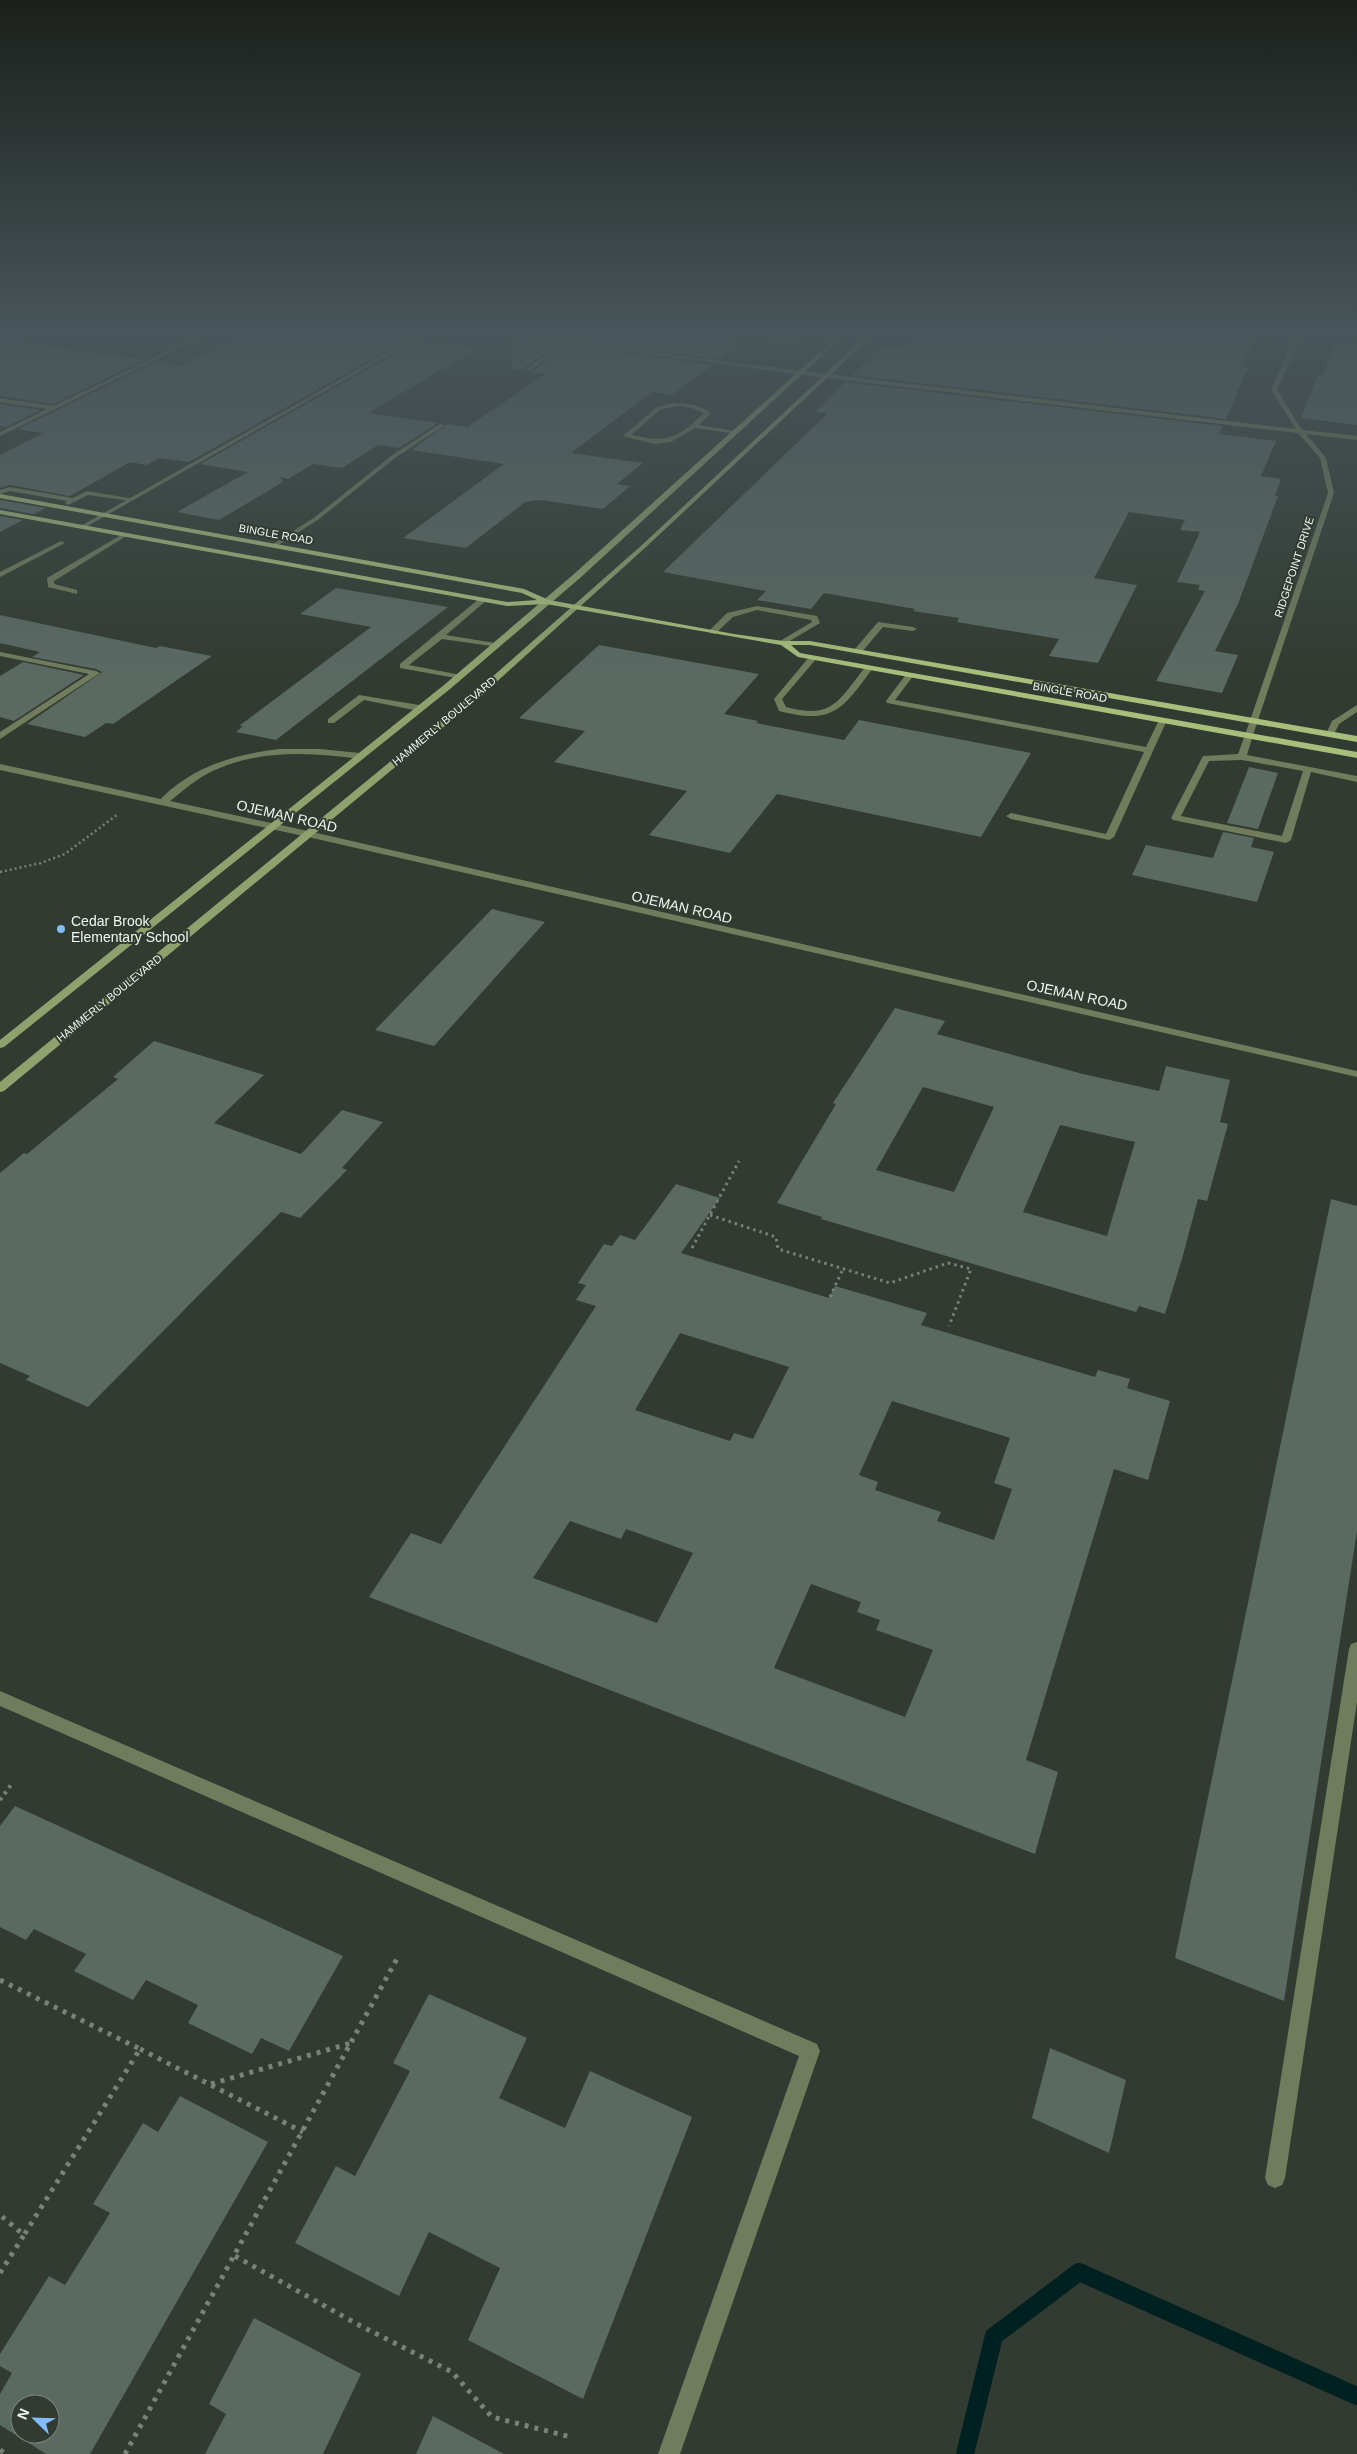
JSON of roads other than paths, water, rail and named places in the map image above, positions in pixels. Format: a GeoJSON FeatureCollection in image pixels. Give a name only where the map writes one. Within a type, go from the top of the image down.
{"type":"FeatureCollection","features":[{"type":"Feature","properties":{"kind":"main road","name":"HAMMERLY BOULEVARD"},"geometry":{"type":"LineString","coordinates":[[0,1045],[458,677],[547,602],[717,449]]}},
{"type":"Feature","properties":{"kind":"main road","name":"HAMMERLY BOULEVARD"},"geometry":{"type":"LineString","coordinates":[[0,1088],[478,694],[644,546],[747,449]]}},
{"type":"Feature","properties":{"kind":"main road"},"geometry":{"type":"LineString","coordinates":[[702,462],[711,463]]}},
{"type":"Feature","properties":{"kind":"main road"},"geometry":{"type":"LineString","coordinates":[[720,464],[729,465]]}},
{"type":"Feature","properties":{"kind":"main road","name":"BINGLE ROAD"},"geometry":{"type":"LineString","coordinates":[[0,496],[524,591],[547,602],[575,608],[783,643],[810,643],[858,651],[1357,739]]}},
{"type":"Feature","properties":{"kind":"main road","name":"BINGLE ROAD"},"geometry":{"type":"LineString","coordinates":[[0,512],[507,604],[547,602]]}},
{"type":"Feature","properties":{"kind":"main road"},"geometry":{"type":"LineString","coordinates":[[280,563],[298,550]]}},
{"type":"Feature","properties":{"kind":"main road","name":"BINGLE ROAD"},"geometry":{"type":"LineString","coordinates":[[783,643],[798,655],[813,658],[1357,754]]}},
{"type":"Feature","properties":{"kind":"main road"},"geometry":{"type":"LineString","coordinates":[[892,672],[902,659]]}},
{"type":"Feature","properties":{"kind":"street"},"geometry":{"type":"LineString","coordinates":[[82,527],[220,449]]}},
{"type":"Feature","properties":{"kind":"street"},"geometry":{"type":"LineString","coordinates":[[275,546],[317,518],[392,457],[405,449]]}},
{"type":"Feature","properties":{"kind":"street","name":"RIDGEPOINT DRIVE"},"geometry":{"type":"LineString","coordinates":[[1242,757],[1331,493],[1323,458],[1315,449]]}},
{"type":"Feature","properties":{"kind":"street"},"geometry":{"type":"LineString","coordinates":[[0,492],[10,489],[74,500]]}},
{"type":"Feature","properties":{"kind":"street"},"geometry":{"type":"LineString","coordinates":[[61,507],[87,493],[131,499]]}},
{"type":"Feature","properties":{"kind":"street"},"geometry":{"type":"LineString","coordinates":[[74,592],[51,585],[50,580],[125,534]]}},
{"type":"Feature","properties":{"kind":"street"},"geometry":{"type":"LineString","coordinates":[[0,575],[61,543]]}},
{"type":"Feature","properties":{"kind":"street"},"geometry":{"type":"LineString","coordinates":[[458,677],[403,666],[483,600]]}},
{"type":"Feature","properties":{"kind":"street"},"geometry":{"type":"LineString","coordinates":[[712,632],[730,615],[757,608],[814,618],[816,623],[805,632],[783,643]]}},
{"type":"Feature","properties":{"kind":"street"},"geometry":{"type":"LineString","coordinates":[[858,651],[881,624],[913,629]]}},
{"type":"Feature","properties":{"kind":"street"},"geometry":{"type":"LineString","coordinates":[[440,636],[495,646]]}},
{"type":"Feature","properties":{"kind":"street"},"geometry":{"type":"LineString","coordinates":[[0,654],[96,673],[0,736]]}},
{"type":"Feature","properties":{"kind":"street"},"geometry":{"type":"LineString","coordinates":[[813,658],[778,699],[782,709],[802,715],[827,714],[838,707],[869,668]]}},
{"type":"Feature","properties":{"kind":"street"},"geometry":{"type":"LineString","coordinates":[[910,675],[890,701],[1149,750]]}},
{"type":"Feature","properties":{"kind":"street"},"geometry":{"type":"LineString","coordinates":[[331,720],[362,697],[419,708]]}},
{"type":"Feature","properties":{"kind":"street"},"geometry":{"type":"LineString","coordinates":[[1330,734],[1335,723],[1357,708]]}},
{"type":"Feature","properties":{"kind":"street"},"geometry":{"type":"LineString","coordinates":[[1011,816],[1110,836],[1164,720]]}},
{"type":"Feature","properties":{"kind":"street"},"geometry":{"type":"LineString","coordinates":[[162,803],[200,773],[222,762],[291,751],[322,751],[360,756]]}},
{"type":"Feature","properties":{"kind":"street"},"geometry":{"type":"LineString","coordinates":[[1308,769],[1286,840],[1176,818],[1206,758],[1242,757],[1308,769],[1357,779]]}},
{"type":"Feature","properties":{"kind":"street","name":"OJEMAN ROAD"},"geometry":{"type":"LineString","coordinates":[[0,767],[308,834],[1357,1074]]}},
{"type":"Feature","properties":{"kind":"street"},"geometry":{"type":"LineString","coordinates":[[1275,2178],[1357,1649]]}},
{"type":"Feature","properties":{"kind":"street"},"geometry":{"type":"LineString","coordinates":[[0,1698],[810,2051],[669,2454]]}},
{"type":"Feature","properties":{"kind":"waterway"},"geometry":{"type":"LineString","coordinates":[[965,2454],[994,2336],[1079,2272],[1357,2396]]}},
{"type":"Feature","properties":{"kind":"place","name":"Cedar Brook Elementary School"},"geometry":{"type":"Point","coordinates":[61,929]}}]}
